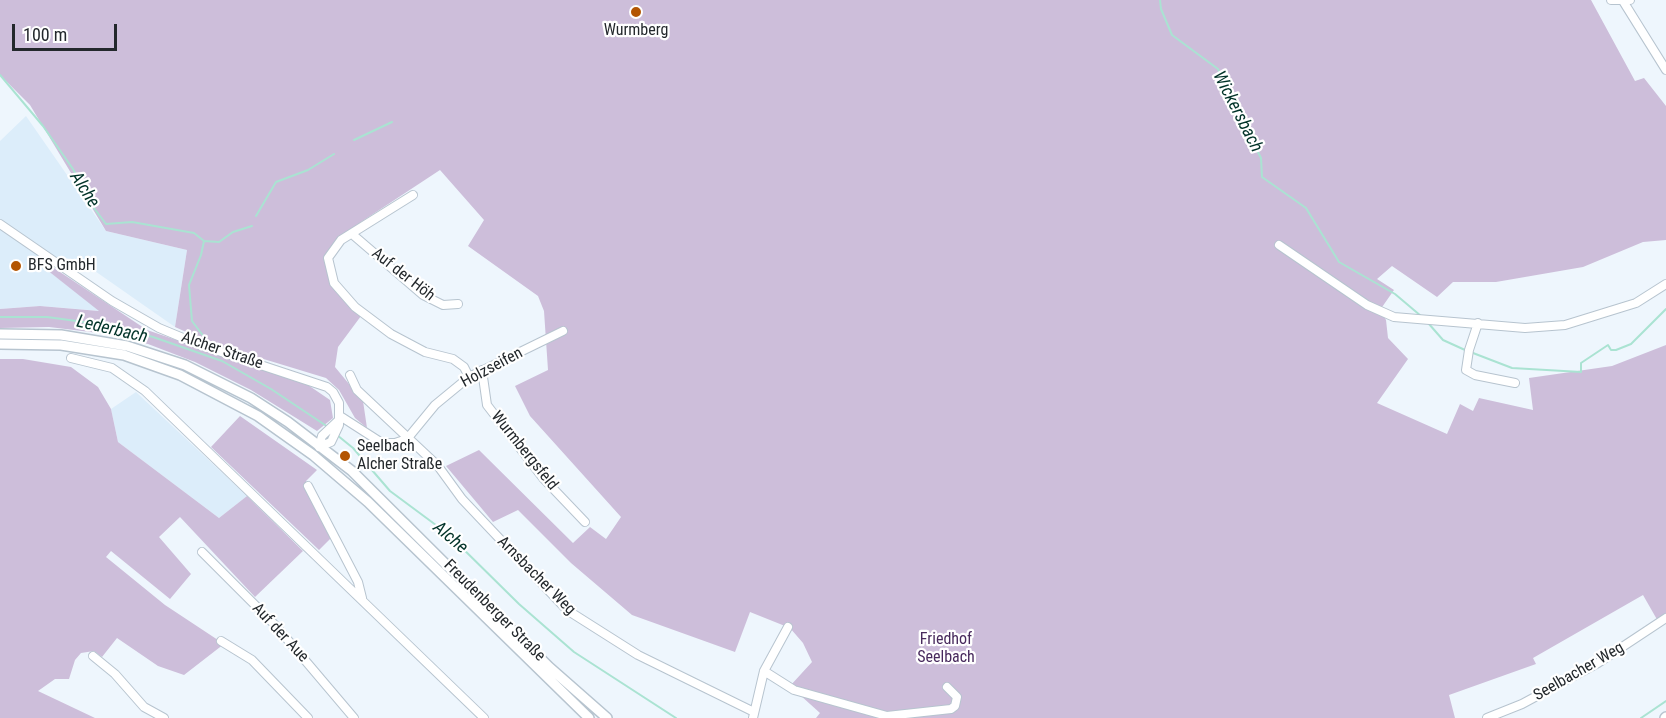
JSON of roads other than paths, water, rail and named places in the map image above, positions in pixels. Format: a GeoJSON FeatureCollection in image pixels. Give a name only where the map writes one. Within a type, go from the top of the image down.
{"type":"FeatureCollection","features":[{"type":"Feature","properties":{"kind":"main road","name":"Freudenberger Straße"},"geometry":{"type":"LineString","coordinates":[[0,334],[85,338],[166,357],[251,398],[352,471],[549,667],[606,718]]}},
{"type":"Feature","properties":{"kind":"main road","name":"Freudenberger Straße"},"geometry":{"type":"LineString","coordinates":[[0,344],[84,347],[160,367],[230,400],[313,455],[388,520],[589,718]]}},
{"type":"Feature","properties":{"kind":"main road"},"geometry":{"type":"LineString","coordinates":[[313,455],[319,447]]}},
{"type":"Feature","properties":{"kind":"street"},"geometry":{"type":"LineString","coordinates":[[1611,0],[1626,1],[1666,70]]}},
{"type":"Feature","properties":{"kind":"street","name":"Auf der Höh"},"geometry":{"type":"LineString","coordinates":[[413,195],[341,240],[328,258],[334,283],[355,307],[391,334],[425,352],[453,360],[464,367],[469,377]]}},
{"type":"Feature","properties":{"kind":"street","name":"Alcher Straße"},"geometry":{"type":"LineString","coordinates":[[0,224],[112,301],[159,328],[201,345],[327,387],[339,403],[338,421]]}},
{"type":"Feature","properties":{"kind":"street","name":"Auf der Höh"},"geometry":{"type":"LineString","coordinates":[[352,234],[423,295],[442,305],[458,304]]}},
{"type":"Feature","properties":{"kind":"street"},"geometry":{"type":"LineString","coordinates":[[1279,244],[1327,280],[1384,315],[1525,328],[1565,325],[1636,303],[1666,284]]}},
{"type":"Feature","properties":{"kind":"street"},"geometry":{"type":"LineString","coordinates":[[1478,323],[1465,364],[1466,370],[1475,375],[1515,383]]}},
{"type":"Feature","properties":{"kind":"street","name":"Holzseifen"},"geometry":{"type":"LineString","coordinates":[[407,440],[435,405],[469,377],[563,331]]}},
{"type":"Feature","properties":{"kind":"street"},"geometry":{"type":"LineString","coordinates":[[71,358],[112,368],[145,391],[484,718]]}},
{"type":"Feature","properties":{"kind":"street","name":"Wurmbergsfeld"},"geometry":{"type":"LineString","coordinates":[[482,370],[487,405],[543,478],[585,522]]}},
{"type":"Feature","properties":{"kind":"street","name":"Arnsbacher Weg"},"geometry":{"type":"LineString","coordinates":[[350,375],[357,390],[407,440],[438,466],[462,499],[567,610],[638,655],[754,715]]}},
{"type":"Feature","properties":{"kind":"street"},"geometry":{"type":"LineString","coordinates":[[319,447],[325,434],[338,421]]}},
{"type":"Feature","properties":{"kind":"street"},"geometry":{"type":"LineString","coordinates":[[319,447],[331,442],[338,421]]}},
{"type":"Feature","properties":{"kind":"street"},"geometry":{"type":"LineString","coordinates":[[338,421],[382,443],[407,440]]}},
{"type":"Feature","properties":{"kind":"street"},"geometry":{"type":"LineString","coordinates":[[308,486],[358,582],[362,598]]}},
{"type":"Feature","properties":{"kind":"street","name":"Auf der Aue"},"geometry":{"type":"LineString","coordinates":[[202,552],[276,626],[354,718]]}},
{"type":"Feature","properties":{"kind":"street","name":"Seelbacher Weg"},"geometry":{"type":"LineString","coordinates":[[1487,718],[1522,704],[1598,663],[1666,618]]}},
{"type":"Feature","properties":{"kind":"street"},"geometry":{"type":"LineString","coordinates":[[754,715],[764,671],[788,627]]}},
{"type":"Feature","properties":{"kind":"street"},"geometry":{"type":"LineString","coordinates":[[221,640],[252,660],[308,718]]}},
{"type":"Feature","properties":{"kind":"street"},"geometry":{"type":"LineString","coordinates":[[93,656],[115,674],[144,707],[164,718]]}},
{"type":"Feature","properties":{"kind":"street"},"geometry":{"type":"LineString","coordinates":[[764,671],[794,690],[887,716],[951,709],[955,706],[957,697],[947,687]]}},
{"type":"Feature","properties":{"kind":"waterway","name":"Wickersbach"},"geometry":{"type":"LineString","coordinates":[[1160,0],[1161,9],[1172,35],[1218,69],[1233,103],[1233,111],[1241,120],[1261,158],[1262,177],[1306,208],[1339,262],[1395,294],[1421,316]]}},
{"type":"Feature","properties":{"kind":"waterway","name":"Alche"},"geometry":{"type":"LineString","coordinates":[[0,75],[43,126],[73,169],[94,208],[106,224],[132,222],[194,233],[204,241],[189,285],[192,321],[207,341]]}},
{"type":"Feature","properties":{"kind":"waterway"},"geometry":{"type":"LineString","coordinates":[[354,140],[392,122]]}},
{"type":"Feature","properties":{"kind":"waterway"},"geometry":{"type":"LineString","coordinates":[[256,216],[276,182],[308,170],[334,154]]}},
{"type":"Feature","properties":{"kind":"waterway"},"geometry":{"type":"LineString","coordinates":[[204,241],[219,242],[233,232],[252,226]]}},
{"type":"Feature","properties":{"kind":"waterway","name":"Wickersbach"},"geometry":{"type":"LineString","coordinates":[[1473,353],[1512,368],[1581,372],[1581,363],[1608,345],[1611,350],[1616,350],[1631,344],[1666,309]]}},
{"type":"Feature","properties":{"kind":"waterway","name":"Lederbach"},"geometry":{"type":"LineString","coordinates":[[0,317],[47,317],[106,325],[153,337],[222,361],[271,389],[328,427]]}},
{"type":"Feature","properties":{"kind":"waterway","name":"Wickersbach"},"geometry":{"type":"LineString","coordinates":[[1429,324],[1443,340],[1465,350]]}},
{"type":"Feature","properties":{"kind":"waterway","name":"Alche"},"geometry":{"type":"LineString","coordinates":[[337,435],[353,448],[390,491],[448,534],[519,604],[574,652],[676,718]]}},
{"type":"Feature","properties":{"kind":"waterway","name":"Alche"},"geometry":{"type":"LineString","coordinates":[[1641,718],[1666,701]]}},
{"type":"Feature","properties":{"kind":"place","name":"Wurmberg"},"geometry":{"type":"Point","coordinates":[636,12]}},
{"type":"Feature","properties":{"kind":"place","name":"BFS GmbH"},"geometry":{"type":"Point","coordinates":[16,266]}},
{"type":"Feature","properties":{"kind":"place","name":"Seelbach Alcher Straße"},"geometry":{"type":"Point","coordinates":[345,456]}},
{"type":"Feature","properties":{"kind":"park label","name":"Friedhof Seelbach"},"geometry":{"type":"Point","coordinates":[946,649]}}]}
